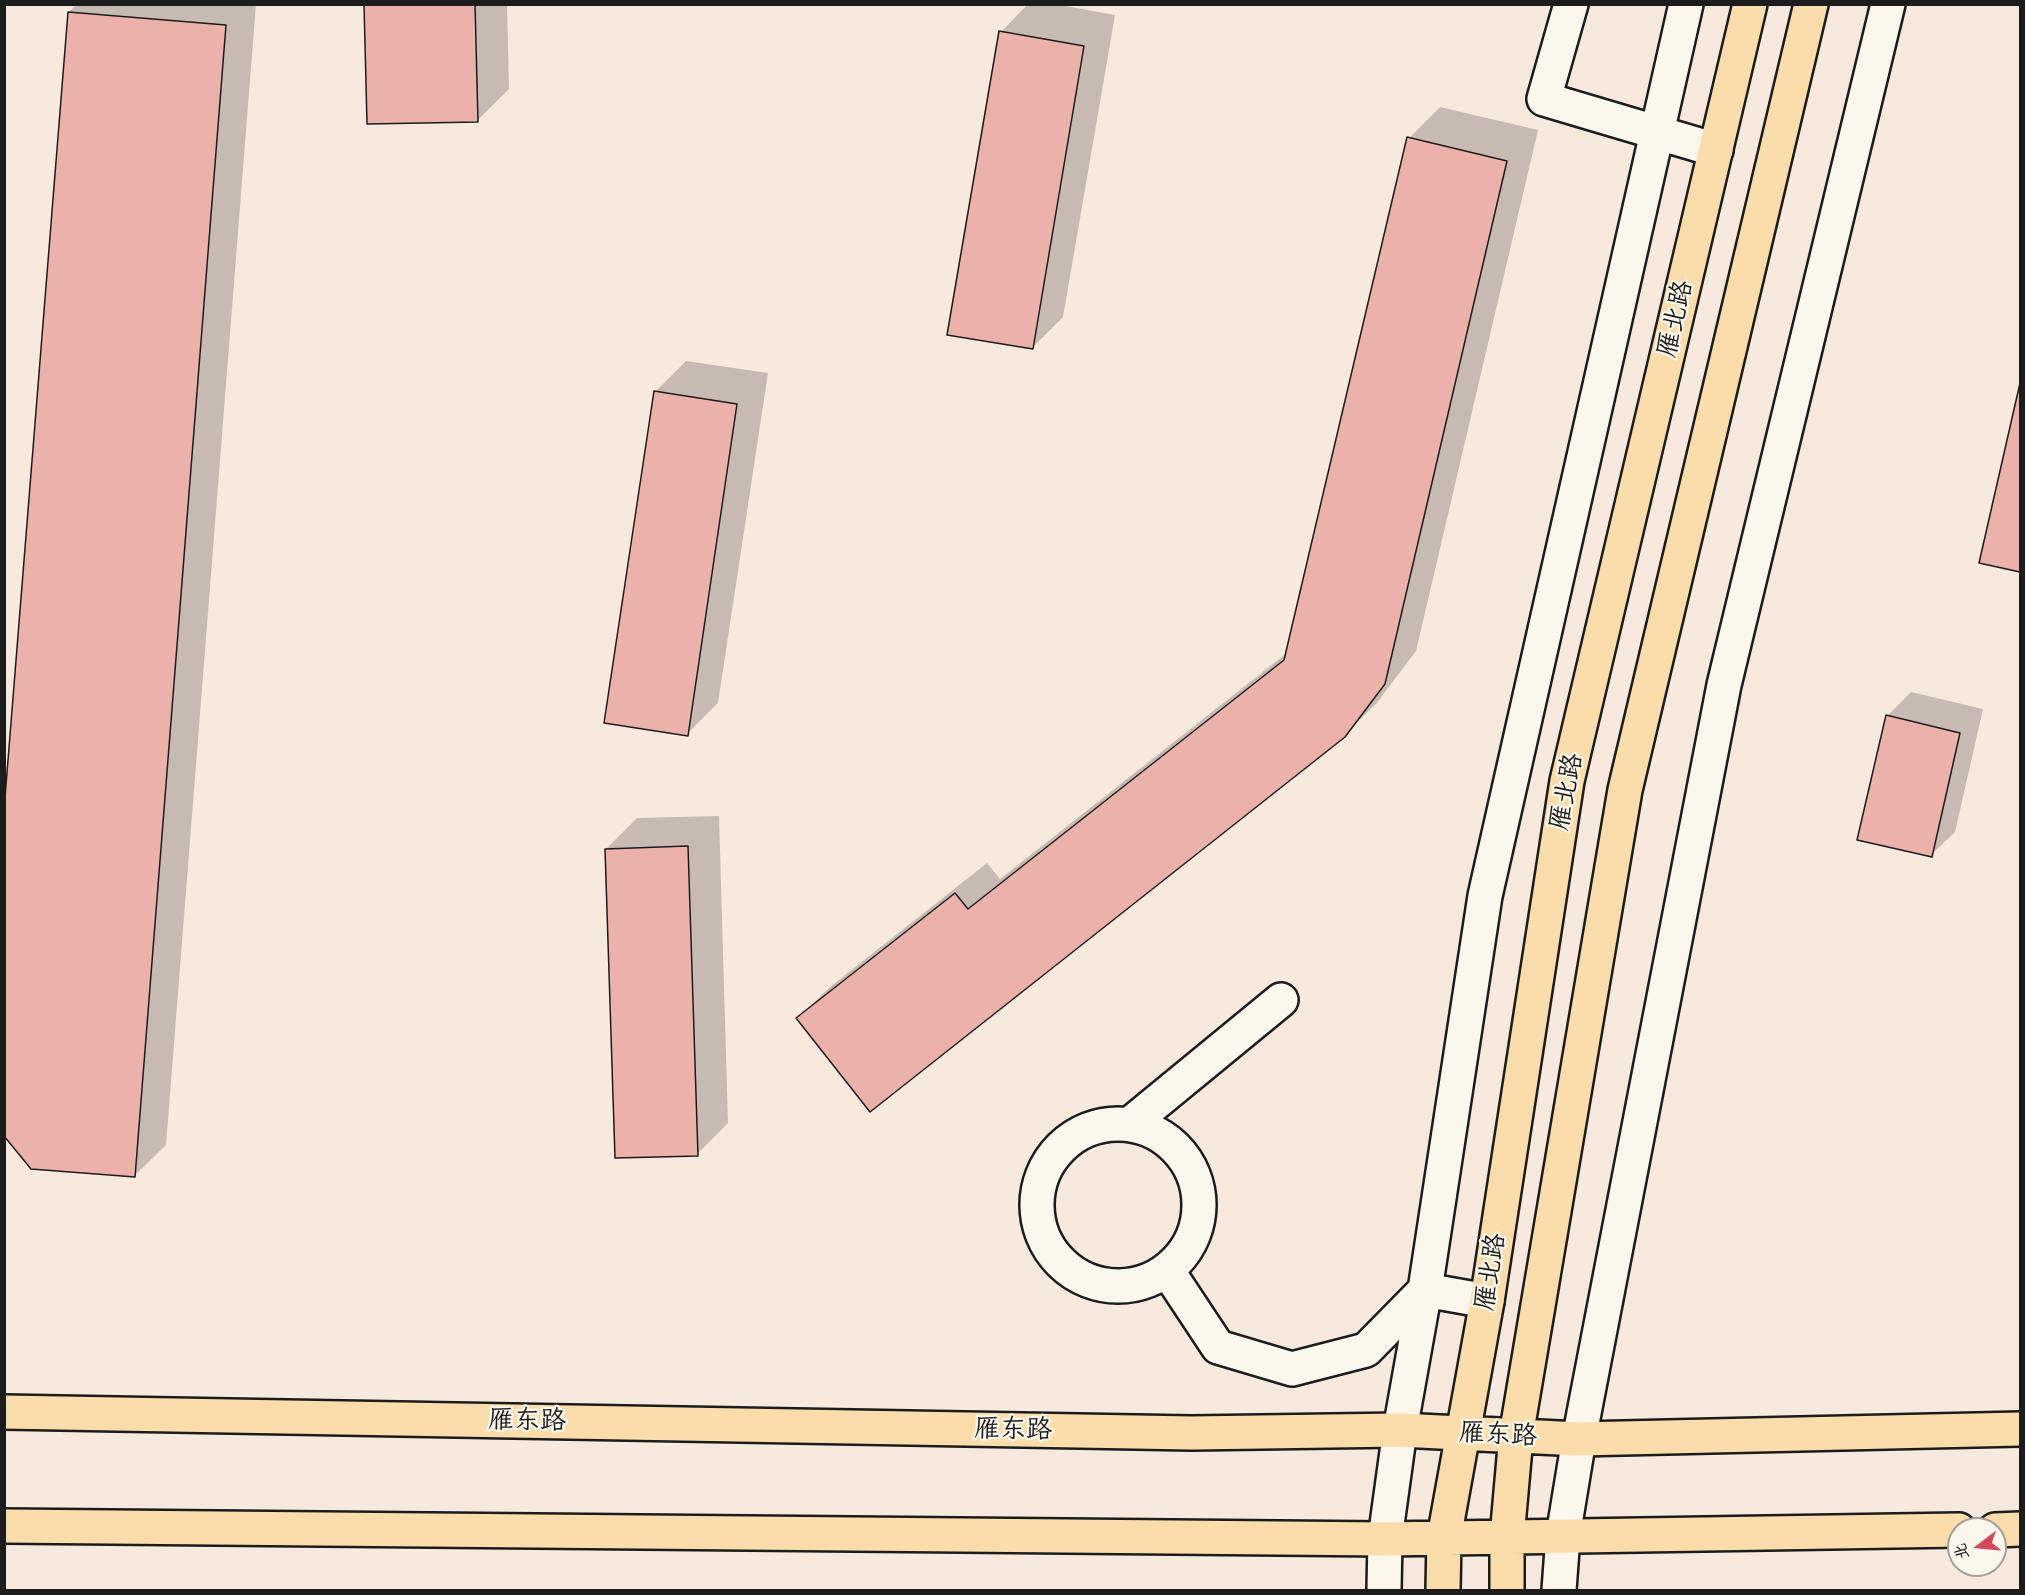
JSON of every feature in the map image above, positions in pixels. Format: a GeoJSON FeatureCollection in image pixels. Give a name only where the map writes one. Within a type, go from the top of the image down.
{"type":"FeatureCollection","features":[{"type":"Feature","properties":{"kind":"main road","name":"雁北路"},"geometry":{"type":"LineString","coordinates":[[1443,1590],[1444,1538],[1487,1301],[1567,781],[1750,4]]}},
{"type":"Feature","properties":{"kind":"main road","name":"雁北路"},"geometry":{"type":"LineString","coordinates":[[1507,1590],[1507,1537],[1516,1436],[1625,790],[1811,4]]}},
{"type":"Feature","properties":{"kind":"main road","name":"雁东路"},"geometry":{"type":"LineString","coordinates":[[4,1412],[1180,1433],[1400,1430],[1579,1438],[2020,1429]]}},
{"type":"Feature","properties":{"kind":"main road"},"geometry":{"type":"LineString","coordinates":[[4,1526],[1385,1539],[1947,1530]]}},
{"type":"Feature","properties":{"kind":"street"},"geometry":{"type":"LineString","coordinates":[[1571,4],[1544,99],[1716,150]]}},
{"type":"Feature","properties":{"kind":"street"},"geometry":{"type":"LineString","coordinates":[[1384,1590],[1385,1539],[1400,1430],[1425,1290],[1485,896],[1686,4]]}},
{"type":"Feature","properties":{"kind":"street"},"geometry":{"type":"LineString","coordinates":[[1559,1590],[1563,1536],[1579,1438],[1724,685],[1888,4]]}},
{"type":"Feature","properties":{"kind":"street"},"geometry":{"type":"LineString","coordinates":[[1130,1124],[1281,1000]]}},
{"type":"Feature","properties":{"kind":"street"},"geometry":{"type":"LineString","coordinates":[[1103,1124],[1130,1124],[1155,1133],[1177,1149],[1192,1172],[1199,1199],[1197,1226],[1185,1251],[1167,1270],[1142,1282],[1116,1286],[1091,1282],[1067,1269],[1050,1249],[1039,1224],[1036,1198],[1043,1172],[1057,1150],[1078,1134],[1103,1124]]}},
{"type":"Feature","properties":{"kind":"street"},"geometry":{"type":"LineString","coordinates":[[1167,1270],[1218,1347],[1292,1369],[1366,1350],[1425,1290]]}},
{"type":"Feature","properties":{"kind":"street"},"geometry":{"type":"LineString","coordinates":[[1425,1290],[1487,1301]]}},
{"type":"Feature","properties":{"kind":"building"},"geometry":{"type":"Polygon","coordinates":[[[364,4],[475,4],[478,122],[367,124],[364,4]]]}},
{"type":"Feature","properties":{"kind":"building"},"geometry":{"type":"Polygon","coordinates":[[[68,12],[226,25],[135,1177],[31,1169],[4,1136],[4,810],[68,12]]]}},
{"type":"Feature","properties":{"kind":"building"},"geometry":{"type":"Polygon","coordinates":[[[999,31],[1084,46],[1033,349],[947,335],[999,31]]]}},
{"type":"Feature","properties":{"kind":"building"},"geometry":{"type":"Polygon","coordinates":[[[1407,137],[1507,161],[1385,684],[1345,737],[870,1112],[796,1018],[955,893],[968,909],[1284,660],[1407,137]]]}},
{"type":"Feature","properties":{"kind":"building"},"geometry":{"type":"Polygon","coordinates":[[[2020,383],[2020,572],[1979,563],[2020,383]]]}},
{"type":"Feature","properties":{"kind":"building"},"geometry":{"type":"Polygon","coordinates":[[[654,391],[737,404],[688,736],[604,723],[654,391]]]}},
{"type":"Feature","properties":{"kind":"building"},"geometry":{"type":"Polygon","coordinates":[[[1886,715],[1960,733],[1932,857],[1857,840],[1886,715]]]}},
{"type":"Feature","properties":{"kind":"building"},"geometry":{"type":"Polygon","coordinates":[[[688,846],[698,1156],[615,1158],[605,849],[688,846]]]}}]}
